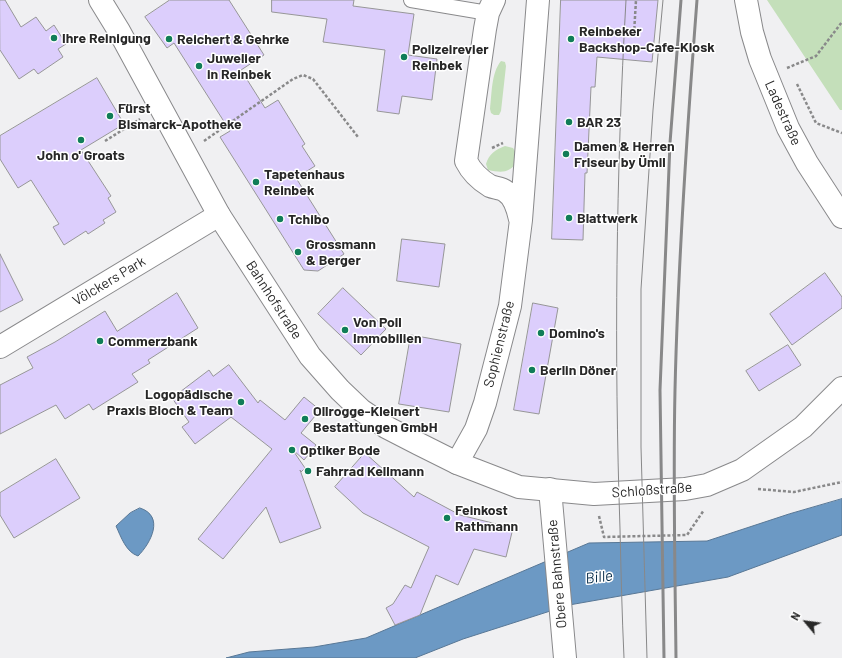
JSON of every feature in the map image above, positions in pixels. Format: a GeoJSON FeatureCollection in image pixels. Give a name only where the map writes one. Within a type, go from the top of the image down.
{"type":"FeatureCollection","features":[{"type":"Feature","properties":{"kind":"street","name":"Bahnhofstraße"},"geometry":{"type":"LineString","coordinates":[[100,0],[119,31],[219,215],[310,356],[340,390],[361,410],[386,427],[457,463],[519,487],[550,489]]}},
{"type":"Feature","properties":{"kind":"street","name":"Sophienstraße"},"geometry":{"type":"LineString","coordinates":[[457,463],[476,429],[492,379],[510,306],[521,220],[538,0]]}},
{"type":"Feature","properties":{"kind":"street","name":"Ladestraße"},"geometry":{"type":"LineString","coordinates":[[746,0],[752,32],[767,77],[788,128],[807,163],[842,217]]}},
{"type":"Feature","properties":{"kind":"street"},"geometry":{"type":"LineString","coordinates":[[491,7],[485,29],[466,161],[471,170],[481,179],[491,186],[504,190],[508,194],[517,208],[521,220]]}},
{"type":"Feature","properties":{"kind":"street","name":"Völckers Park"},"geometry":{"type":"LineString","coordinates":[[0,347],[219,215]]}},
{"type":"Feature","properties":{"kind":"street","name":"Schloßstraße"},"geometry":{"type":"LineString","coordinates":[[550,489],[594,494],[685,489],[707,485],[742,470],[802,427],[842,388]]}},
{"type":"Feature","properties":{"kind":"street","name":"Obere Bahnstraße"},"geometry":{"type":"LineString","coordinates":[[550,489],[565,658]]}},
{"type":"Feature","properties":{"kind":"lane"},"geometry":{"type":"LineString","coordinates":[[411,0],[491,7]]}},
{"type":"Feature","properties":{"kind":"path"},"geometry":{"type":"LineString","coordinates":[[634,34],[636,0]]}},
{"type":"Feature","properties":{"kind":"path"},"geometry":{"type":"LineString","coordinates":[[767,77],[816,56],[842,22]]}},
{"type":"Feature","properties":{"kind":"path"},"geometry":{"type":"LineString","coordinates":[[789,67],[792,74]]}},
{"type":"Feature","properties":{"kind":"path"},"geometry":{"type":"LineString","coordinates":[[186,155],[290,81],[303,75],[313,79],[358,137]]}},
{"type":"Feature","properties":{"kind":"path"},"geometry":{"type":"LineString","coordinates":[[796,81],[816,123],[842,133]]}},
{"type":"Feature","properties":{"kind":"path"},"geometry":{"type":"LineString","coordinates":[[105,141],[160,106]]}},
{"type":"Feature","properties":{"kind":"path"},"geometry":{"type":"LineString","coordinates":[[752,490],[759,488],[794,492],[842,482]]}},
{"type":"Feature","properties":{"kind":"path"},"geometry":{"type":"LineString","coordinates":[[594,494],[604,537],[687,535],[703,510],[708,508]]}},
{"type":"Feature","properties":{"kind":"green space"},"geometry":{"type":"Polygon","coordinates":[[[767,0],[842,0],[842,110],[840,110],[767,0]]]}},
{"type":"Feature","properties":{"kind":"green space"},"geometry":{"type":"Polygon","coordinates":[[[501,61],[505,62],[506,66],[501,111],[499,115],[494,115],[491,113],[490,109],[492,84],[495,71],[501,61]]]}},
{"type":"Feature","properties":{"kind":"green space"},"geometry":{"type":"Polygon","coordinates":[[[505,146],[513,148],[517,155],[518,162],[505,171],[498,172],[488,170],[486,164],[491,155],[495,151],[505,146]]]}},
{"type":"Feature","properties":{"kind":"water","name":"Bille"},"geometry":{"type":"Polygon","coordinates":[[[842,499],[842,535],[728,577],[569,605],[463,639],[415,658],[226,658],[249,652],[314,647],[366,638],[589,543],[707,541],[789,514],[842,499]]]}},
{"type":"Feature","properties":{"kind":"water"},"geometry":{"type":"Polygon","coordinates":[[[140,508],[148,512],[154,523],[151,537],[143,551],[138,556],[127,548],[116,526],[130,513],[140,508]]]}},
{"type":"Feature","properties":{"kind":"building"},"geometry":{"type":"Polygon","coordinates":[[[0,0],[5,0],[21,27],[36,17],[46,31],[54,25],[66,44],[58,49],[63,57],[38,74],[34,69],[19,79],[0,50],[0,0]]]}},
{"type":"Feature","properties":{"kind":"building"},"geometry":{"type":"Polygon","coordinates":[[[170,0],[229,0],[264,55],[241,70],[265,108],[278,100],[305,144],[302,146],[315,166],[296,178],[344,254],[318,271],[304,270],[220,137],[230,131],[174,43],[167,48],[145,17],[170,0]]]}},
{"type":"Feature","properties":{"kind":"building","name":"Polizeirevier Reinbek"},"geometry":{"type":"Polygon","coordinates":[[[272,0],[354,0],[353,6],[414,14],[408,55],[437,59],[432,100],[402,96],[399,114],[377,111],[385,50],[323,42],[327,19],[272,12],[272,0]]]}},
{"type":"Feature","properties":{"kind":"building"},"geometry":{"type":"Polygon","coordinates":[[[561,0],[658,0],[652,62],[597,57],[595,87],[591,87],[587,173],[585,173],[583,240],[552,239],[561,0]]]}},
{"type":"Feature","properties":{"kind":"building"},"geometry":{"type":"Polygon","coordinates":[[[97,78],[124,124],[81,150],[111,196],[108,198],[116,212],[103,220],[105,223],[88,234],[86,231],[64,245],[53,227],[59,224],[31,180],[18,188],[0,159],[0,136],[97,78]]]}},
{"type":"Feature","properties":{"kind":"building"},"geometry":{"type":"Polygon","coordinates":[[[402,239],[445,244],[439,287],[397,281],[402,239]]]}},
{"type":"Feature","properties":{"kind":"building"},"geometry":{"type":"Polygon","coordinates":[[[0,254],[23,300],[0,312],[0,254]]]}},
{"type":"Feature","properties":{"kind":"building"},"geometry":{"type":"Polygon","coordinates":[[[825,273],[842,297],[842,308],[792,345],[770,314],[825,273]]]}},
{"type":"Feature","properties":{"kind":"building"},"geometry":{"type":"Polygon","coordinates":[[[343,288],[386,329],[361,355],[318,314],[343,288]]]}},
{"type":"Feature","properties":{"kind":"building"},"geometry":{"type":"Polygon","coordinates":[[[177,293],[198,328],[148,360],[150,363],[132,374],[138,382],[93,410],[89,404],[65,419],[56,405],[0,434],[0,385],[33,368],[27,357],[55,342],[105,311],[117,331],[177,293]]]}},
{"type":"Feature","properties":{"kind":"building"},"geometry":{"type":"Polygon","coordinates":[[[533,303],[558,308],[539,414],[514,410],[533,303]]]}},
{"type":"Feature","properties":{"kind":"building"},"geometry":{"type":"Polygon","coordinates":[[[411,335],[461,344],[449,412],[399,404],[411,335]]]}},
{"type":"Feature","properties":{"kind":"building"},"geometry":{"type":"Polygon","coordinates":[[[788,345],[801,365],[759,391],[746,371],[788,345]]]}},
{"type":"Feature","properties":{"kind":"building"},"geometry":{"type":"Polygon","coordinates":[[[229,365],[258,403],[260,400],[285,420],[304,397],[320,410],[301,433],[316,445],[304,460],[292,449],[305,468],[301,472],[300,470],[321,528],[280,543],[266,507],[223,559],[198,539],[272,449],[231,417],[195,444],[182,427],[189,422],[172,398],[209,370],[213,376],[229,365]]]}},
{"type":"Feature","properties":{"kind":"building"},"geometry":{"type":"Polygon","coordinates":[[[365,453],[414,497],[417,492],[460,515],[513,528],[506,557],[474,549],[458,585],[436,575],[420,615],[395,625],[386,608],[393,604],[405,585],[411,588],[429,547],[363,513],[335,487],[365,453]]]}},
{"type":"Feature","properties":{"kind":"building"},"geometry":{"type":"Polygon","coordinates":[[[56,459],[80,498],[14,538],[0,515],[0,493],[56,459]]]}},
{"type":"Feature","properties":{"kind":"tram line"},"geometry":{"type":"LineString","coordinates":[[624,658],[618,463],[617,264],[620,132],[626,0]]}},
{"type":"Feature","properties":{"kind":"tram line"},"geometry":{"type":"LineString","coordinates":[[647,658],[641,447],[641,289],[653,110],[663,0]]}},
{"type":"Feature","properties":{"kind":"railway"},"geometry":{"type":"LineString","coordinates":[[664,658],[660,390],[670,143],[681,0]]}},
{"type":"Feature","properties":{"kind":"railway"},"geometry":{"type":"LineString","coordinates":[[676,658],[674,524],[676,341],[683,195],[697,0]]}},
{"type":"Feature","properties":{"kind":"place","name":"Ihre Reinigung"},"geometry":{"type":"Point","coordinates":[54,38]}},
{"type":"Feature","properties":{"kind":"place","name":"Reichert & Gehrke"},"geometry":{"type":"Point","coordinates":[169,39]}},
{"type":"Feature","properties":{"kind":"place","name":"Reinbeker Backshop-Cafe-Kiosk"},"geometry":{"type":"Point","coordinates":[571,39]}},
{"type":"Feature","properties":{"kind":"place","name":"Polizeirevier Reinbek"},"geometry":{"type":"Point","coordinates":[404,57]}},
{"type":"Feature","properties":{"kind":"place","name":"Juwelier in Reinbek"},"geometry":{"type":"Point","coordinates":[199,66]}},
{"type":"Feature","properties":{"kind":"place","name":"Fürst Bismarck-Apotheke"},"geometry":{"type":"Point","coordinates":[110,116]}},
{"type":"Feature","properties":{"kind":"place","name":"BAR 23"},"geometry":{"type":"Point","coordinates":[569,122]}},
{"type":"Feature","properties":{"kind":"place","name":"John o' Groats"},"geometry":{"type":"Point","coordinates":[81,140]}},
{"type":"Feature","properties":{"kind":"place","name":"Damen & Herren Friseur by Ümil"},"geometry":{"type":"Point","coordinates":[566,154]}},
{"type":"Feature","properties":{"kind":"place","name":"Tapetenhaus Reinbek"},"geometry":{"type":"Point","coordinates":[256,182]}},
{"type":"Feature","properties":{"kind":"place","name":"Blattwerk"},"geometry":{"type":"Point","coordinates":[569,218]}},
{"type":"Feature","properties":{"kind":"place","name":"Tchibo"},"geometry":{"type":"Point","coordinates":[280,219]}},
{"type":"Feature","properties":{"kind":"place","name":"Grossmann & Berger"},"geometry":{"type":"Point","coordinates":[298,252]}},
{"type":"Feature","properties":{"kind":"place","name":"Von Poll Immobilien"},"geometry":{"type":"Point","coordinates":[345,330]}},
{"type":"Feature","properties":{"kind":"place","name":"Domino's"},"geometry":{"type":"Point","coordinates":[541,333]}},
{"type":"Feature","properties":{"kind":"place","name":"Commerzbank"},"geometry":{"type":"Point","coordinates":[100,341]}},
{"type":"Feature","properties":{"kind":"place","name":"Berlin Döner"},"geometry":{"type":"Point","coordinates":[532,370]}},
{"type":"Feature","properties":{"kind":"place","name":"Logopädische Praxis Bloch & Team"},"geometry":{"type":"Point","coordinates":[241,402]}},
{"type":"Feature","properties":{"kind":"place","name":"Ollrogge-Kleinert Bestattungen GmbH"},"geometry":{"type":"Point","coordinates":[305,419]}},
{"type":"Feature","properties":{"kind":"place","name":"Optiker Bode"},"geometry":{"type":"Point","coordinates":[292,450]}},
{"type":"Feature","properties":{"kind":"place","name":"Fahrrad Kellmann"},"geometry":{"type":"Point","coordinates":[308,471]}},
{"type":"Feature","properties":{"kind":"place","name":"Feinkost Rathmann"},"geometry":{"type":"Point","coordinates":[447,518]}}]}
